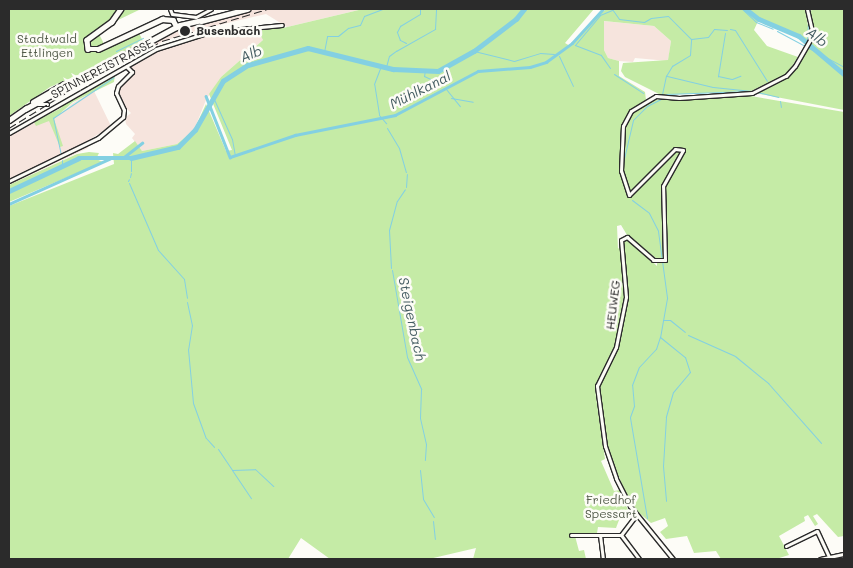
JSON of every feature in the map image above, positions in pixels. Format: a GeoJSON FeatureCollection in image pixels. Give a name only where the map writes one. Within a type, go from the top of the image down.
{"type":"FeatureCollection","features":[{"type":"Feature","properties":{"kind":"main road"},"geometry":{"type":"LineString","coordinates":[[121,9],[112,22],[87,40],[88,49],[95,50],[144,26],[170,20]]}},
{"type":"Feature","properties":{"kind":"main road"},"geometry":{"type":"LineString","coordinates":[[25,109],[46,101],[72,82],[177,27],[244,9]]}},
{"type":"Feature","properties":{"kind":"main road"},"geometry":{"type":"LineString","coordinates":[[170,20],[177,27]]}},
{"type":"Feature","properties":{"kind":"main road"},"geometry":{"type":"LineString","coordinates":[[169,31],[170,20]]}},
{"type":"Feature","properties":{"kind":"main road"},"geometry":{"type":"LineString","coordinates":[[9,120],[25,109],[46,101]]}},
{"type":"Feature","properties":{"kind":"street"},"geometry":{"type":"LineString","coordinates":[[170,9],[172,14],[170,20]]}},
{"type":"Feature","properties":{"kind":"street"},"geometry":{"type":"LineString","coordinates":[[172,14],[196,17],[212,9]]}},
{"type":"Feature","properties":{"kind":"street","name":"HEUWEG"},"geometry":{"type":"LineString","coordinates":[[636,515],[616,478],[605,446],[597,396],[600,375],[616,347],[621,322],[627,280],[620,241],[626,237],[651,258],[661,262],[666,256],[663,186],[682,150],[675,149],[629,195],[625,190],[620,162],[622,132],[628,116],[649,99],[663,96],[752,93],[790,73],[813,32],[807,9]]}},
{"type":"Feature","properties":{"kind":"street","name":"SPINNEREISTRASSE"},"geometry":{"type":"LineString","coordinates":[[46,101],[54,106],[156,49],[210,32],[282,25]]}},
{"type":"Feature","properties":{"kind":"street"},"geometry":{"type":"LineString","coordinates":[[9,180],[98,138],[124,117],[124,110],[116,93],[118,86],[132,72],[126,66]]}},
{"type":"Feature","properties":{"kind":"street"},"geometry":{"type":"LineString","coordinates":[[45,112],[46,101]]}},
{"type":"Feature","properties":{"kind":"street"},"geometry":{"type":"LineString","coordinates":[[9,133],[54,106]]}},
{"type":"Feature","properties":{"kind":"street"},"geometry":{"type":"LineString","coordinates":[[621,535],[636,515],[673,559]]}},
{"type":"Feature","properties":{"kind":"street"},"geometry":{"type":"LineString","coordinates":[[786,546],[817,531],[829,556]]}},
{"type":"Feature","properties":{"kind":"street"},"geometry":{"type":"LineString","coordinates":[[571,535],[621,535]]}},
{"type":"Feature","properties":{"kind":"street"},"geometry":{"type":"LineString","coordinates":[[600,535],[603,559]]}},
{"type":"Feature","properties":{"kind":"street"},"geometry":{"type":"LineString","coordinates":[[621,535],[639,559]]}},
{"type":"Feature","properties":{"kind":"street"},"geometry":{"type":"LineString","coordinates":[[820,559],[844,554]]}},
{"type":"Feature","properties":{"kind":"shaded area"},"geometry":{"type":"Polygon","coordinates":[[[255,9],[363,9],[287,27],[266,14],[202,29],[164,41],[50,102],[86,78],[176,31],[255,9]]]}},
{"type":"Feature","properties":{"kind":"shaded area"},"geometry":{"type":"Polygon","coordinates":[[[603,21],[654,26],[671,41],[668,61],[635,58],[633,62],[608,58],[604,50],[603,21]]]}},
{"type":"Feature","properties":{"kind":"shaded area"},"geometry":{"type":"Polygon","coordinates":[[[257,29],[263,40],[221,77],[206,100],[194,130],[177,144],[142,151],[132,138],[135,134],[126,124],[125,118],[131,113],[119,101],[118,94],[119,87],[134,72],[130,66],[156,50],[211,34],[257,29]]]}},
{"type":"Feature","properties":{"kind":"shaded area"},"geometry":{"type":"Polygon","coordinates":[[[94,91],[111,126],[86,142],[88,148],[9,185],[9,136],[34,123],[54,119],[73,103],[94,91]]]}},
{"type":"Feature","properties":{"kind":"green space","name":"Stadtwald Ettlingen"},"geometry":{"type":"Polygon","coordinates":[[[9,9],[141,9],[116,21],[114,18],[97,30],[106,48],[138,31],[143,41],[94,68],[50,87],[9,116],[9,9]]]}},
{"type":"Feature","properties":{"kind":"green space","name":"Friedhof Spessart"},"geometry":{"type":"Polygon","coordinates":[[[363,9],[594,9],[565,43],[570,46],[597,15],[607,9],[805,9],[810,37],[808,42],[759,19],[754,30],[767,46],[798,57],[787,74],[751,91],[661,95],[625,77],[621,71],[623,63],[668,60],[671,41],[654,26],[604,21],[604,50],[608,58],[619,61],[619,76],[645,92],[646,100],[751,96],[844,112],[844,536],[838,537],[817,514],[813,516],[818,524],[815,526],[808,515],[804,517],[805,521],[779,536],[789,555],[776,559],[721,559],[716,551],[694,553],[687,536],[666,539],[660,532],[668,526],[665,518],[651,523],[631,506],[607,448],[595,390],[605,459],[601,461],[614,491],[620,490],[630,515],[619,520],[616,528],[598,527],[597,533],[569,534],[575,536],[579,551],[584,550],[586,559],[473,559],[476,548],[429,559],[330,559],[301,538],[288,559],[9,559],[9,206],[114,164],[113,153],[118,154],[135,141],[142,151],[177,144],[194,130],[206,104],[226,151],[232,150],[209,94],[221,77],[263,40],[257,29],[283,28],[363,9]],[[621,225],[617,226],[618,249],[627,238],[657,266],[657,259],[627,235],[621,225]]]}},
{"type":"Feature","properties":{"kind":"green space"},"geometry":{"type":"Polygon","coordinates":[[[814,9],[844,9],[844,110],[755,93],[786,77],[796,67],[814,39],[810,11],[814,9]]]}},
{"type":"Feature","properties":{"kind":"green space"},"geometry":{"type":"Polygon","coordinates":[[[115,74],[114,82],[73,102],[54,119],[63,146],[60,147],[49,121],[36,126],[34,122],[61,108],[69,98],[115,74]]]}},
{"type":"Feature","properties":{"kind":"green space"},"geometry":{"type":"Polygon","coordinates":[[[99,153],[96,159],[103,162],[9,202],[9,185],[77,154],[99,153]]]}},
{"type":"Feature","properties":{"kind":"waterway"},"geometry":{"type":"LineString","coordinates":[[324,52],[327,36],[338,36],[348,28],[360,25],[364,16],[382,9]]}},
{"type":"Feature","properties":{"kind":"waterway"},"geometry":{"type":"LineString","coordinates":[[406,43],[400,40],[397,32],[400,26],[420,14],[420,9]]}},
{"type":"Feature","properties":{"kind":"waterway"},"geometry":{"type":"LineString","coordinates":[[386,67],[389,56],[435,29],[436,9]]}},
{"type":"Feature","properties":{"kind":"waterway","name":"Alb"},"geometry":{"type":"LineString","coordinates":[[9,191],[79,158],[131,158],[178,147],[195,130],[223,81],[248,65],[308,48],[393,69],[438,71],[474,51],[516,19],[524,9]]}},
{"type":"Feature","properties":{"kind":"waterway","name":"Mühlkanal"},"geometry":{"type":"LineString","coordinates":[[206,96],[230,157],[295,135],[395,115],[478,71],[530,67],[546,62],[572,43],[603,9]]}},
{"type":"Feature","properties":{"kind":"waterway"},"geometry":{"type":"LineString","coordinates":[[612,9],[619,19],[644,22],[651,18],[668,16],[691,39],[708,37],[714,29],[727,30]]}},
{"type":"Feature","properties":{"kind":"waterway"},"geometry":{"type":"LineString","coordinates":[[742,9],[756,22],[773,29]]}},
{"type":"Feature","properties":{"kind":"waterway","name":"Alb"},"geometry":{"type":"LineString","coordinates":[[746,9],[759,19],[799,36],[844,74]]}},
{"type":"Feature","properties":{"kind":"waterway","name":"Mühlkanal"},"geometry":{"type":"LineString","coordinates":[[610,68],[601,55],[575,45],[600,15],[612,10]]}},
{"type":"Feature","properties":{"kind":"waterway"},"geometry":{"type":"LineString","coordinates":[[807,42],[808,21]]}},
{"type":"Feature","properties":{"kind":"waterway"},"geometry":{"type":"LineString","coordinates":[[730,29],[735,30],[767,81]]}},
{"type":"Feature","properties":{"kind":"waterway","name":"Alb"},"geometry":{"type":"LineString","coordinates":[[777,31],[844,67]]}},
{"type":"Feature","properties":{"kind":"waterway"},"geometry":{"type":"LineString","coordinates":[[725,33],[718,76],[732,79],[740,76]]}},
{"type":"Feature","properties":{"kind":"waterway"},"geometry":{"type":"LineString","coordinates":[[116,51],[143,38]]}},
{"type":"Feature","properties":{"kind":"waterway"},"geometry":{"type":"LineString","coordinates":[[629,191],[622,167],[633,120],[647,106],[661,99],[666,76],[672,66],[690,55],[691,39]]}},
{"type":"Feature","properties":{"kind":"waterway"},"geometry":{"type":"LineString","coordinates":[[474,51],[514,61],[540,53],[554,54]]}},
{"type":"Feature","properties":{"kind":"waterway"},"geometry":{"type":"LineString","coordinates":[[559,56],[573,86]]}},
{"type":"Feature","properties":{"kind":"waterway"},"geometry":{"type":"LineString","coordinates":[[379,114],[374,84],[381,66]]}},
{"type":"Feature","properties":{"kind":"waterway"},"geometry":{"type":"LineString","coordinates":[[425,70],[424,76],[443,85]]}},
{"type":"Feature","properties":{"kind":"waterway"},"geometry":{"type":"LineString","coordinates":[[614,74],[643,93]]}},
{"type":"Feature","properties":{"kind":"waterway"},"geometry":{"type":"LineString","coordinates":[[667,76],[713,87],[752,91]]}},
{"type":"Feature","properties":{"kind":"waterway"},"geometry":{"type":"LineString","coordinates":[[61,155],[53,118],[114,77]]}},
{"type":"Feature","properties":{"kind":"waterway"},"geometry":{"type":"LineString","coordinates":[[446,89],[460,106]]}},
{"type":"Feature","properties":{"kind":"waterway"},"geometry":{"type":"LineString","coordinates":[[666,94],[749,91]]}},
{"type":"Feature","properties":{"kind":"waterway"},"geometry":{"type":"LineString","coordinates":[[757,92],[778,97]]}},
{"type":"Feature","properties":{"kind":"waterway"},"geometry":{"type":"LineString","coordinates":[[213,97],[232,139],[235,156]]}},
{"type":"Feature","properties":{"kind":"waterway"},"geometry":{"type":"LineString","coordinates":[[451,98],[473,102]]}},
{"type":"Feature","properties":{"kind":"waterway"},"geometry":{"type":"LineString","coordinates":[[780,101],[781,107]]}},
{"type":"Feature","properties":{"kind":"waterway","name":"Mühlkanal"},"geometry":{"type":"LineString","coordinates":[[379,115],[386,123]]}},
{"type":"Feature","properties":{"kind":"waterway","name":"Steigenbach"},"geometry":{"type":"LineString","coordinates":[[387,128],[399,148],[406,172]]}},
{"type":"Feature","properties":{"kind":"waterway"},"geometry":{"type":"LineString","coordinates":[[124,157],[142,143]]}},
{"type":"Feature","properties":{"kind":"waterway"},"geometry":{"type":"LineString","coordinates":[[131,158],[131,171]]}},
{"type":"Feature","properties":{"kind":"waterway"},"geometry":{"type":"LineString","coordinates":[[9,204],[109,159]]}},
{"type":"Feature","properties":{"kind":"waterway","name":"Alb"},"geometry":{"type":"LineString","coordinates":[[62,160],[62,165]]}},
{"type":"Feature","properties":{"kind":"waterway"},"geometry":{"type":"LineString","coordinates":[[130,177],[131,173]]}},
{"type":"Feature","properties":{"kind":"waterway","name":"Steigenbach"},"geometry":{"type":"LineString","coordinates":[[406,187],[407,174]]}},
{"type":"Feature","properties":{"kind":"waterway"},"geometry":{"type":"LineString","coordinates":[[129,183],[158,250],[184,279],[187,298]]}},
{"type":"Feature","properties":{"kind":"waterway","name":"Steigenbach"},"geometry":{"type":"LineString","coordinates":[[391,268],[389,230],[397,201],[405,189]]}},
{"type":"Feature","properties":{"kind":"waterway"},"geometry":{"type":"LineString","coordinates":[[632,200],[649,213],[658,231],[667,298],[660,337],[685,357],[690,372],[673,392],[666,417],[663,466],[666,501]]}},
{"type":"Feature","properties":{"kind":"waterway","name":"Steigenbach"},"geometry":{"type":"LineString","coordinates":[[392,270],[407,357],[421,389],[420,418],[426,444],[425,460]]}},
{"type":"Feature","properties":{"kind":"waterway"},"geometry":{"type":"LineString","coordinates":[[187,302],[192,325],[188,349],[193,403],[206,438],[214,447]]}},
{"type":"Feature","properties":{"kind":"waterway"},"geometry":{"type":"LineString","coordinates":[[663,320],[670,320],[685,332]]}},
{"type":"Feature","properties":{"kind":"waterway"},"geometry":{"type":"LineString","coordinates":[[688,335],[735,356],[768,383],[821,443]]}},
{"type":"Feature","properties":{"kind":"waterway"},"geometry":{"type":"LineString","coordinates":[[647,518],[630,417],[634,406],[632,385],[639,367],[656,349],[660,337]]}},
{"type":"Feature","properties":{"kind":"waterway"},"geometry":{"type":"LineString","coordinates":[[218,449],[232,470],[255,469],[273,486]]}},
{"type":"Feature","properties":{"kind":"waterway"},"geometry":{"type":"LineString","coordinates":[[232,470],[251,498]]}},
{"type":"Feature","properties":{"kind":"waterway","name":"Steigenbach"},"geometry":{"type":"LineString","coordinates":[[420,470],[423,499],[434,517]]}},
{"type":"Feature","properties":{"kind":"waterway","name":"Steigenbach"},"geometry":{"type":"LineString","coordinates":[[433,521],[435,539]]}},
{"type":"Feature","properties":{"kind":"railway"},"geometry":{"type":"LineString","coordinates":[[9,128],[77,86],[162,41],[267,9]]}},
{"type":"Feature","properties":{"kind":"place","name":"Busenbach"},"geometry":{"type":"Point","coordinates":[185,31]}}]}
